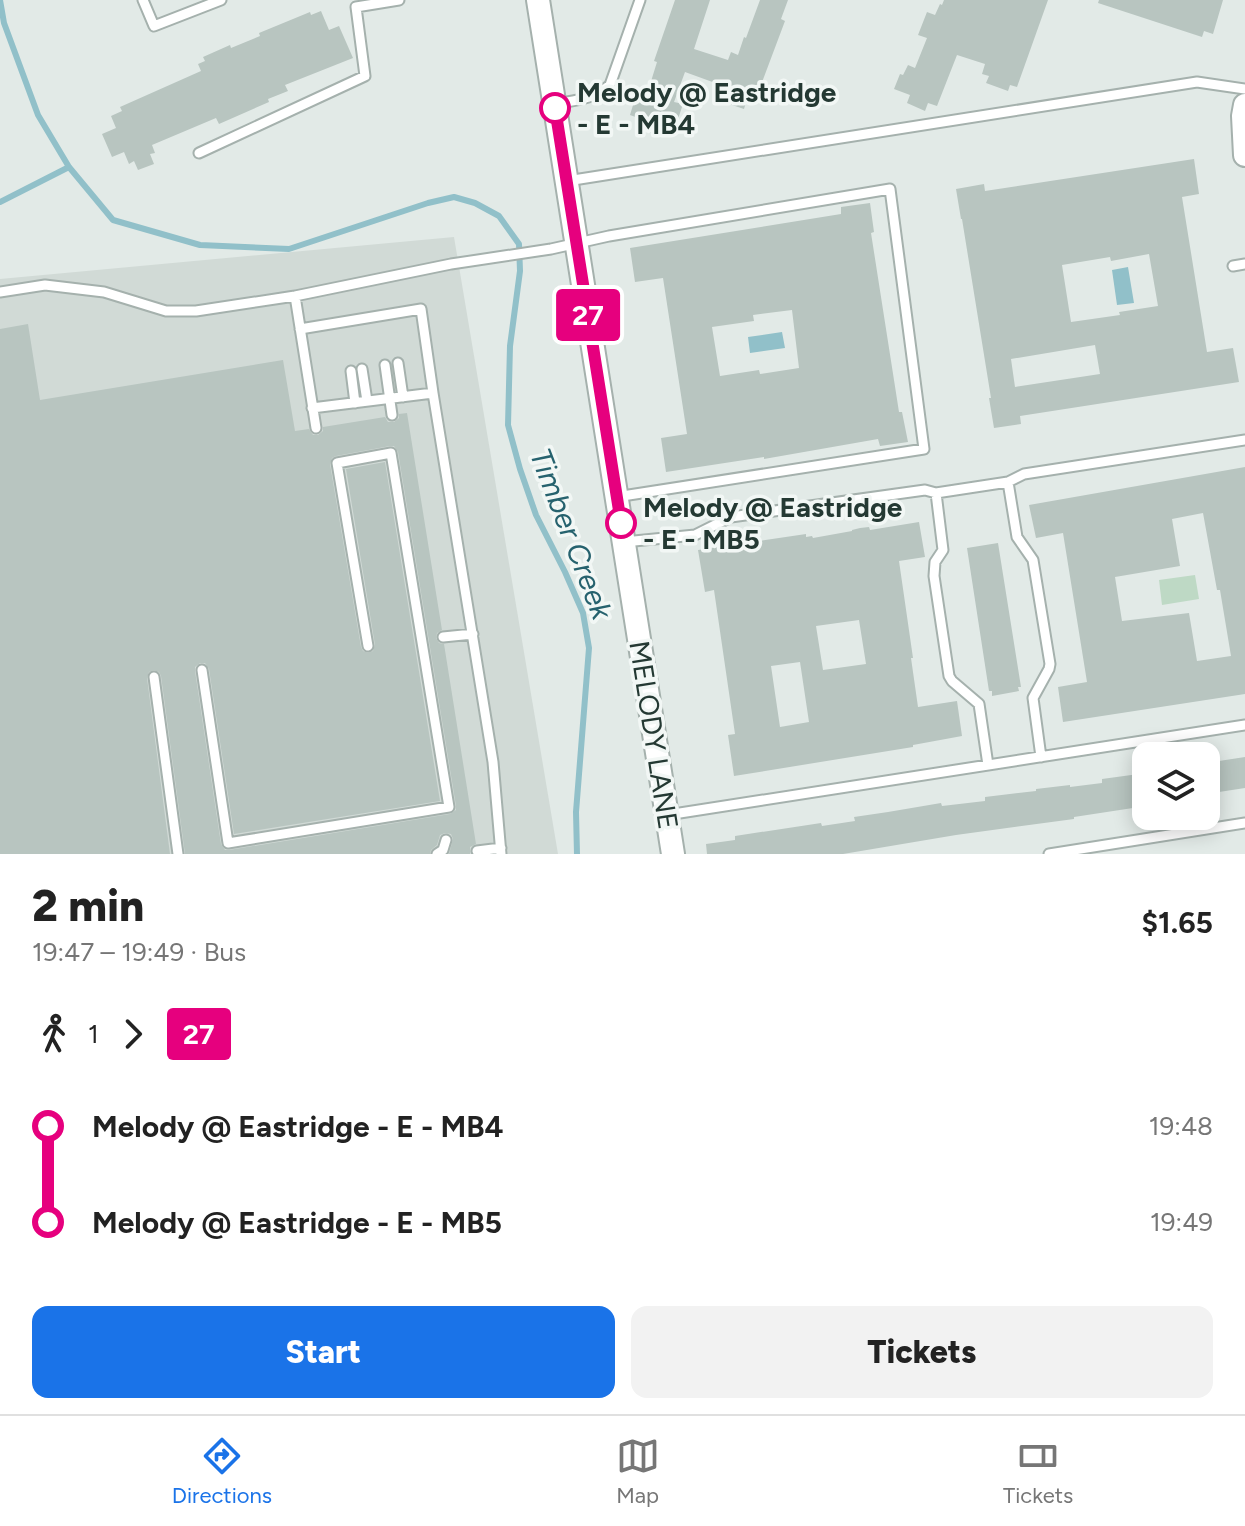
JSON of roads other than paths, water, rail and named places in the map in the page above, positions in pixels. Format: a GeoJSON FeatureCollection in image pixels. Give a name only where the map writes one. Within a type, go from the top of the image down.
{"type":"FeatureCollection","features":[{"type":"Feature","properties":{"kind":"street","name":"MELODY LANE"},"geometry":{"type":"LineString","coordinates":[[538,0],[673,854]]}},
{"type":"Feature","properties":{"kind":"street"},"geometry":{"type":"LineString","coordinates":[[1245,105],[1245,155]]}},
{"type":"Feature","properties":{"kind":"lane"},"geometry":{"type":"LineString","coordinates":[[143,0],[154,26],[221,0]]}},
{"type":"Feature","properties":{"kind":"lane"},"geometry":{"type":"LineString","coordinates":[[199,153],[365,76],[355,3],[399,0]]}},
{"type":"Feature","properties":{"kind":"lane"},"geometry":{"type":"LineString","coordinates":[[554,104],[592,97],[610,85],[640,0]]}},
{"type":"Feature","properties":{"kind":"lane"},"geometry":{"type":"LineString","coordinates":[[567,181],[1197,82],[1245,89]]}},
{"type":"Feature","properties":{"kind":"lane"},"geometry":{"type":"LineString","coordinates":[[0,292],[45,285],[104,292],[166,311],[196,311],[890,189],[924,449],[616,497]]}},
{"type":"Feature","properties":{"kind":"lane"},"geometry":{"type":"LineString","coordinates":[[1233,266],[1245,264]]}},
{"type":"Feature","properties":{"kind":"lane"},"geometry":{"type":"LineString","coordinates":[[295,296],[316,428]]}},
{"type":"Feature","properties":{"kind":"lane"},"geometry":{"type":"LineString","coordinates":[[300,329],[421,309],[493,762],[501,851],[477,851]]}},
{"type":"Feature","properties":{"kind":"lane"},"geometry":{"type":"LineString","coordinates":[[390,314],[392,325]]}},
{"type":"Feature","properties":{"kind":"lane"},"geometry":{"type":"LineString","coordinates":[[377,316],[379,328]]}},
{"type":"Feature","properties":{"kind":"lane"},"geometry":{"type":"LineString","coordinates":[[356,320],[357,332]]}},
{"type":"Feature","properties":{"kind":"lane"},"geometry":{"type":"LineString","coordinates":[[343,322],[345,334]]}},
{"type":"Feature","properties":{"kind":"lane"},"geometry":{"type":"LineString","coordinates":[[398,363],[403,397]]}},
{"type":"Feature","properties":{"kind":"lane"},"geometry":{"type":"LineString","coordinates":[[385,365],[392,415]]}},
{"type":"Feature","properties":{"kind":"lane"},"geometry":{"type":"LineString","coordinates":[[362,369],[367,401]]}},
{"type":"Feature","properties":{"kind":"lane"},"geometry":{"type":"LineString","coordinates":[[351,371],[355,403]]}},
{"type":"Feature","properties":{"kind":"lane"},"geometry":{"type":"LineString","coordinates":[[312,408],[433,393]]}},
{"type":"Feature","properties":{"kind":"lane"},"geometry":{"type":"LineString","coordinates":[[624,542],[695,535],[731,517],[925,490],[936,493],[1008,482],[1024,474],[1245,440]]}},
{"type":"Feature","properties":{"kind":"lane"},"geometry":{"type":"LineString","coordinates":[[228,843],[449,807],[391,453],[337,463],[368,646]]}},
{"type":"Feature","properties":{"kind":"lane"},"geometry":{"type":"LineString","coordinates":[[1008,482],[1017,537],[1033,560],[1050,664],[1033,698],[1041,757]]}},
{"type":"Feature","properties":{"kind":"lane"},"geometry":{"type":"LineString","coordinates":[[936,493],[943,550],[935,562],[934,576],[949,676],[979,704],[988,765]]}},
{"type":"Feature","properties":{"kind":"lane"},"geometry":{"type":"LineString","coordinates":[[443,637],[473,634]]}},
{"type":"Feature","properties":{"kind":"lane"},"geometry":{"type":"LineString","coordinates":[[202,670],[230,854]]}},
{"type":"Feature","properties":{"kind":"lane"},"geometry":{"type":"LineString","coordinates":[[154,677],[178,854]]}},
{"type":"Feature","properties":{"kind":"lane"},"geometry":{"type":"LineString","coordinates":[[667,815],[1245,725]]}},
{"type":"Feature","properties":{"kind":"lane"},"geometry":{"type":"LineString","coordinates":[[1049,854],[1245,823]]}},
{"type":"Feature","properties":{"kind":"lane"},"geometry":{"type":"LineString","coordinates":[[437,854],[443,850],[446,840]]}},
{"type":"Feature","properties":{"kind":"water"},"geometry":{"type":"Polygon","coordinates":[[[1128,267],[1134,303],[1117,305],[1112,270],[1128,267]]]}},
{"type":"Feature","properties":{"kind":"water"},"geometry":{"type":"Polygon","coordinates":[[[782,332],[785,348],[750,353],[748,337],[782,332]]]}},
{"type":"Feature","properties":{"kind":"waterway","name":"Timber Creek"},"geometry":{"type":"LineString","coordinates":[[0,0],[4,23],[38,115],[69,167],[113,220],[200,245],[289,249],[454,197],[475,203],[499,216],[519,244],[520,271],[510,346],[508,425],[536,515],[583,613],[589,648],[576,812],[577,854]]}},
{"type":"Feature","properties":{"kind":"waterway"},"geometry":{"type":"LineString","coordinates":[[0,202],[69,167]]}},
{"type":"Feature","properties":{"kind":"place","name":"Melody @ Eastridge - E - MB4"},"geometry":{"type":"Point","coordinates":[555,108]}},
{"type":"Feature","properties":{"kind":"place","name":"Melody @ Eastridge - E - MB5"},"geometry":{"type":"Point","coordinates":[621,523]}}]}
